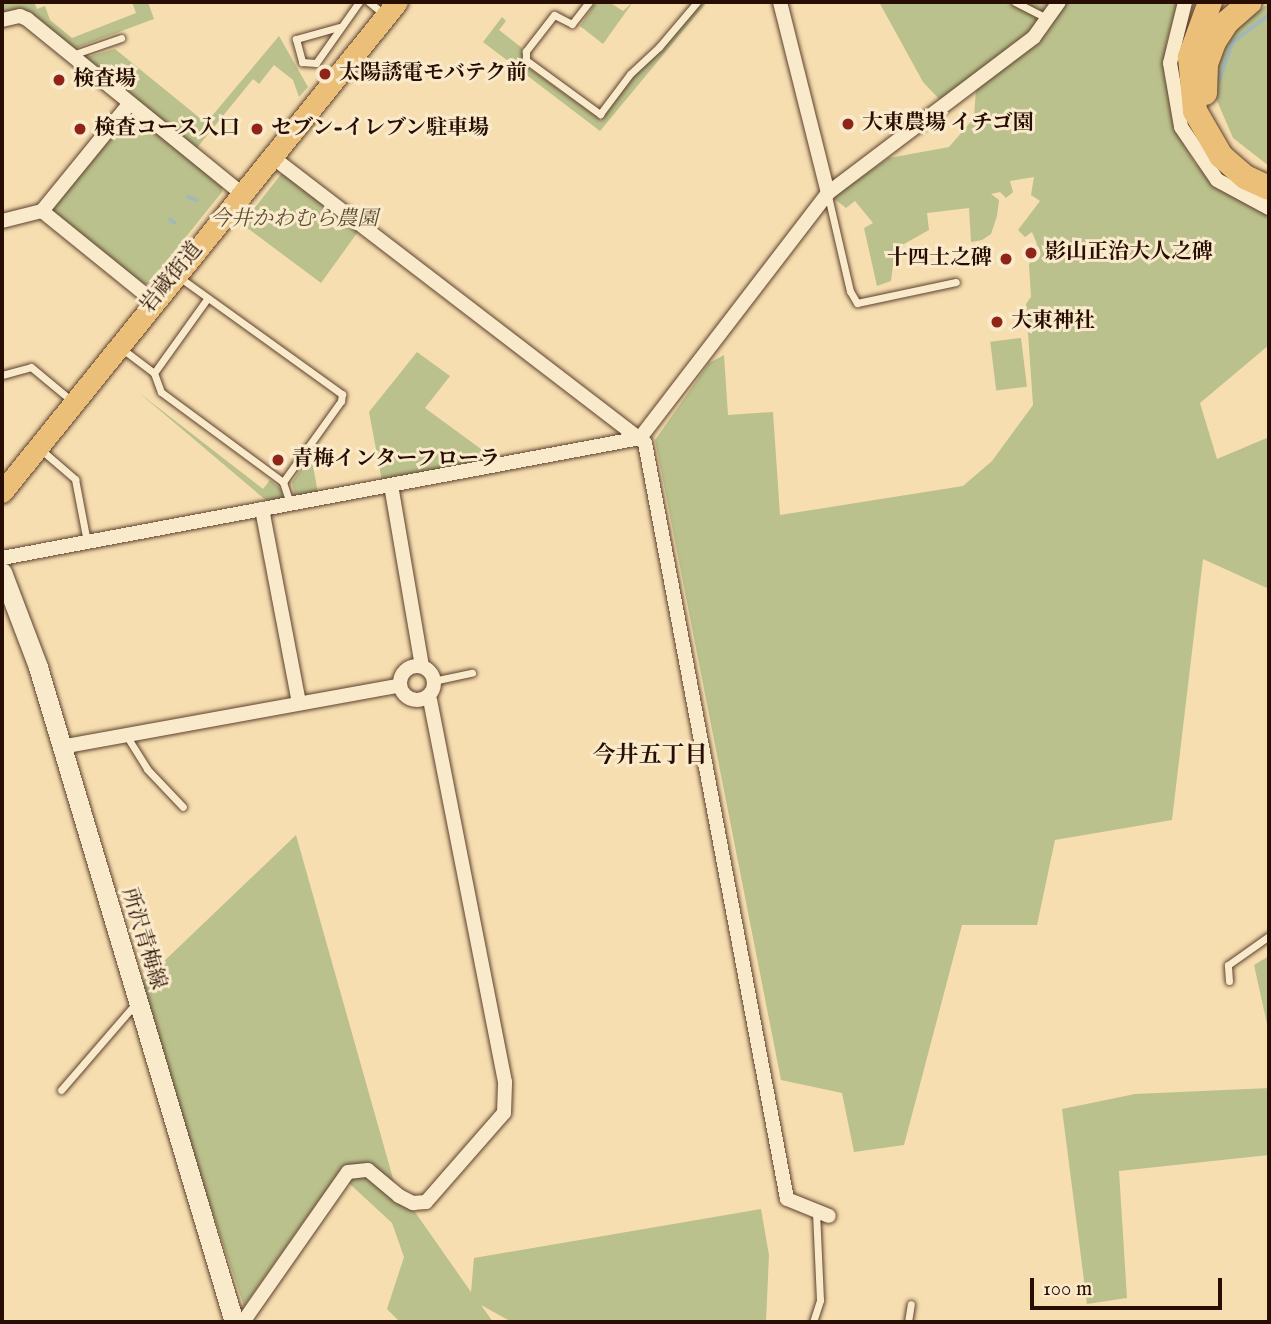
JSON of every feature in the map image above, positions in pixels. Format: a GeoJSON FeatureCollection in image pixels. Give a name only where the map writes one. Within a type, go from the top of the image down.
{"type":"FeatureCollection","features":[{"type":"Feature","properties":{"kind":"highway"},"geometry":{"type":"LineString","coordinates":[[1210,2],[1191,57],[1195,111],[1221,156],[1245,177],[1269,188]]}},
{"type":"Feature","properties":{"kind":"highway"},"geometry":{"type":"LineString","coordinates":[[1250,2],[1235,14],[1214,42],[1206,64],[1206,98],[1223,141],[1248,165],[1269,176]]}},
{"type":"Feature","properties":{"kind":"main road","name":"岩蔵街道"},"geometry":{"type":"LineString","coordinates":[[2,492],[11,470],[37,447],[241,194],[384,6]]}},
{"type":"Feature","properties":{"kind":"main road","name":"所沢青梅線"},"geometry":{"type":"LineString","coordinates":[[2,572],[38,667],[234,1322]]}},
{"type":"Feature","properties":{"kind":"street"},"geometry":{"type":"LineString","coordinates":[[780,2],[828,193]]}},
{"type":"Feature","properties":{"kind":"street"},"geometry":{"type":"LineString","coordinates":[[2,558],[640,438],[828,193],[1034,37],[1049,20],[1059,2]]}},
{"type":"Feature","properties":{"kind":"street"},"geometry":{"type":"LineString","coordinates":[[1185,2],[1170,63],[1181,127],[1217,180],[1269,208]]}},
{"type":"Feature","properties":{"kind":"street"},"geometry":{"type":"LineString","coordinates":[[2,20],[23,17],[241,194]]}},
{"type":"Feature","properties":{"kind":"street"},"geometry":{"type":"LineString","coordinates":[[2,221],[42,211],[131,103]]}},
{"type":"Feature","properties":{"kind":"street"},"geometry":{"type":"LineString","coordinates":[[271,156],[640,438],[647,456],[787,1199],[822,1214]]}},
{"type":"Feature","properties":{"kind":"street"},"geometry":{"type":"LineString","coordinates":[[42,211],[153,301]]}},
{"type":"Feature","properties":{"kind":"street"},"geometry":{"type":"LineString","coordinates":[[243,1322],[348,1172],[368,1170],[399,1196],[413,1203],[426,1202],[504,1112],[505,1082],[430,700],[433,681],[422,666],[391,485]]}},
{"type":"Feature","properties":{"kind":"street"},"geometry":{"type":"LineString","coordinates":[[262,509],[299,703]]}},
{"type":"Feature","properties":{"kind":"street"},"geometry":{"type":"LineString","coordinates":[[398,686],[402,673],[422,666]]}},
{"type":"Feature","properties":{"kind":"street"},"geometry":{"type":"LineString","coordinates":[[61,747],[398,686]]}},
{"type":"Feature","properties":{"kind":"street"},"geometry":{"type":"LineString","coordinates":[[398,686],[406,696],[430,700]]}},
{"type":"Feature","properties":{"kind":"lane"},"geometry":{"type":"LineString","coordinates":[[339,27],[296,39],[295,48],[305,65],[316,63],[359,2]]}},
{"type":"Feature","properties":{"kind":"lane"},"geometry":{"type":"LineString","coordinates":[[589,2],[572,24],[554,15],[526,51],[526,60],[600,114],[630,74],[659,47],[696,2]]}},
{"type":"Feature","properties":{"kind":"lane"},"geometry":{"type":"LineString","coordinates":[[1015,2],[1049,20]]}},
{"type":"Feature","properties":{"kind":"lane"},"geometry":{"type":"LineString","coordinates":[[71,55],[121,38]]}},
{"type":"Feature","properties":{"kind":"lane"},"geometry":{"type":"LineString","coordinates":[[828,193],[850,291],[857,303],[956,282]]}},
{"type":"Feature","properties":{"kind":"lane"},"geometry":{"type":"LineString","coordinates":[[175,274],[342,394],[341,401],[283,482]]}},
{"type":"Feature","properties":{"kind":"lane"},"geometry":{"type":"LineString","coordinates":[[154,373],[207,299]]}},
{"type":"Feature","properties":{"kind":"lane"},"geometry":{"type":"LineString","coordinates":[[118,345],[154,373],[161,392],[283,482],[290,504]]}},
{"type":"Feature","properties":{"kind":"lane"},"geometry":{"type":"LineString","coordinates":[[2,375],[30,367],[73,402]]}},
{"type":"Feature","properties":{"kind":"lane"},"geometry":{"type":"LineString","coordinates":[[37,447],[75,479],[87,542]]}},
{"type":"Feature","properties":{"kind":"lane"},"geometry":{"type":"LineString","coordinates":[[433,681],[472,673]]}},
{"type":"Feature","properties":{"kind":"lane"},"geometry":{"type":"LineString","coordinates":[[125,735],[147,769],[183,807]]}},
{"type":"Feature","properties":{"kind":"lane"},"geometry":{"type":"LineString","coordinates":[[1229,981],[1228,965],[1269,936]]}},
{"type":"Feature","properties":{"kind":"lane"},"geometry":{"type":"LineString","coordinates":[[61,1090],[138,1000]]}},
{"type":"Feature","properties":{"kind":"lane"},"geometry":{"type":"LineString","coordinates":[[813,1322],[820,1300],[822,1214]]}},
{"type":"Feature","properties":{"kind":"lane"},"geometry":{"type":"LineString","coordinates":[[908,1322],[911,1304]]}},
{"type":"Feature","properties":{"kind":"green space"},"geometry":{"type":"Polygon","coordinates":[[[34,2],[37,9],[45,6],[50,20],[72,38],[136,13],[132,2],[148,2],[154,19],[73,49],[23,9],[2,14],[2,4],[34,2]]]}},
{"type":"Feature","properties":{"kind":"green space"},"geometry":{"type":"Polygon","coordinates":[[[596,2],[609,2],[623,11],[633,2],[603,44],[580,26],[596,2]]]}},
{"type":"Feature","properties":{"kind":"green space"},"geometry":{"type":"Polygon","coordinates":[[[701,2],[707,2],[600,131],[483,42],[502,17],[506,21],[499,30],[522,48],[522,63],[601,120],[632,77],[701,2]]]}},
{"type":"Feature","properties":{"kind":"green space"},"geometry":{"type":"Polygon","coordinates":[[[879,2],[1052,2],[1034,29],[941,101],[923,82],[879,2]]]}},
{"type":"Feature","properties":{"kind":"green space"},"geometry":{"type":"Polygon","coordinates":[[[1066,2],[1178,2],[1167,40],[1164,72],[1178,135],[1194,162],[1216,186],[1269,214],[1269,345],[1200,403],[1217,459],[1269,437],[1269,589],[1203,559],[1172,820],[1055,840],[1037,925],[962,925],[904,1145],[854,1152],[842,1093],[781,1080],[655,440],[709,363],[724,355],[728,415],[773,412],[780,515],[963,486],[992,461],[1033,405],[1026,304],[1031,297],[1029,265],[1037,244],[1032,232],[1025,237],[1018,230],[1040,201],[1031,195],[1034,177],[1010,181],[1013,192],[1006,198],[1000,192],[991,194],[999,200],[997,216],[991,234],[982,240],[971,242],[969,208],[927,213],[929,230],[895,249],[891,281],[877,286],[864,228],[873,223],[855,201],[846,208],[832,197],[889,158],[949,147],[974,118],[976,88],[1046,34],[1066,2]]]}},
{"type":"Feature","properties":{"kind":"green space"},"geometry":{"type":"Polygon","coordinates":[[[1269,3],[1269,166],[1233,138],[1215,96],[1216,65],[1232,31],[1269,3]]]}},
{"type":"Feature","properties":{"kind":"green space"},"geometry":{"type":"Polygon","coordinates":[[[279,36],[308,87],[299,97],[293,80],[274,65],[259,84],[253,79],[196,149],[84,58],[115,49],[206,123],[279,36]]]}},
{"type":"Feature","properties":{"kind":"green space"},"geometry":{"type":"Polygon","coordinates":[[[128,114],[135,114],[222,185],[222,192],[148,284],[141,284],[53,213],[53,207],[128,114]]]}},
{"type":"Feature","properties":{"kind":"green space","name":"今井かわむら農園"},"geometry":{"type":"Polygon","coordinates":[[[282,173],[287,173],[360,229],[321,283],[242,224],[282,173]]]}},
{"type":"Feature","properties":{"kind":"green space"},"geometry":{"type":"Polygon","coordinates":[[[1021,338],[1027,387],[996,390],[990,342],[1021,338]]]}},
{"type":"Feature","properties":{"kind":"green space"},"geometry":{"type":"Polygon","coordinates":[[[417,352],[450,376],[425,408],[496,460],[382,481],[369,412],[417,352]]]}},
{"type":"Feature","properties":{"kind":"green space"},"geometry":{"type":"Polygon","coordinates":[[[138,392],[263,489],[270,480],[281,489],[283,498],[268,502],[138,392]]]}},
{"type":"Feature","properties":{"kind":"green space"},"geometry":{"type":"Polygon","coordinates":[[[311,455],[318,493],[295,497],[292,482],[311,455]]]}},
{"type":"Feature","properties":{"kind":"green space"},"geometry":{"type":"Polygon","coordinates":[[[296,835],[394,1182],[471,1292],[474,1258],[761,1209],[769,1255],[766,1322],[512,1322],[481,1305],[493,1322],[400,1322],[387,1309],[404,1257],[392,1223],[338,1173],[244,1306],[137,987],[296,835]]]}},
{"type":"Feature","properties":{"kind":"green space"},"geometry":{"type":"Polygon","coordinates":[[[1269,956],[1269,1033],[1254,965],[1269,956]]]}},
{"type":"Feature","properties":{"kind":"green space"},"geometry":{"type":"Polygon","coordinates":[[[1269,1088],[1269,1155],[1119,1171],[1127,1298],[1087,1304],[1062,1109],[1135,1094],[1269,1088]]]}},
{"type":"Feature","properties":{"kind":"waterway"},"geometry":{"type":"LineString","coordinates":[[1219,80],[1233,42],[1269,15]]}},
{"type":"Feature","properties":{"kind":"waterway"},"geometry":{"type":"LineString","coordinates":[[188,197],[197,200]]}},
{"type":"Feature","properties":{"kind":"waterway"},"geometry":{"type":"LineString","coordinates":[[170,219],[175,223]]}},
{"type":"Feature","properties":{"kind":"place","name":"太陽誘電モバテク前"},"geometry":{"type":"Point","coordinates":[325,74]}},
{"type":"Feature","properties":{"kind":"place","name":"検査場"},"geometry":{"type":"Point","coordinates":[59,80]}},
{"type":"Feature","properties":{"kind":"place","name":"大東農場 イチゴ園"},"geometry":{"type":"Point","coordinates":[848,124]}},
{"type":"Feature","properties":{"kind":"place","name":"検査コース入口"},"geometry":{"type":"Point","coordinates":[80,129]}},
{"type":"Feature","properties":{"kind":"place","name":"セブン-イレブン駐車場"},"geometry":{"type":"Point","coordinates":[257,129]}},
{"type":"Feature","properties":{"kind":"place","name":"影山正治大人之碑"},"geometry":{"type":"Point","coordinates":[1031,253]}},
{"type":"Feature","properties":{"kind":"place","name":"十四士之碑"},"geometry":{"type":"Point","coordinates":[1006,259]}},
{"type":"Feature","properties":{"kind":"place","name":"大東神社"},"geometry":{"type":"Point","coordinates":[997,322]}},
{"type":"Feature","properties":{"kind":"place","name":"青梅インターフローラ"},"geometry":{"type":"Point","coordinates":[278,460]}},
{"type":"Feature","properties":{"kind":"district","name":"今井五丁目"},"geometry":{"type":"Point","coordinates":[650,756]}}]}
